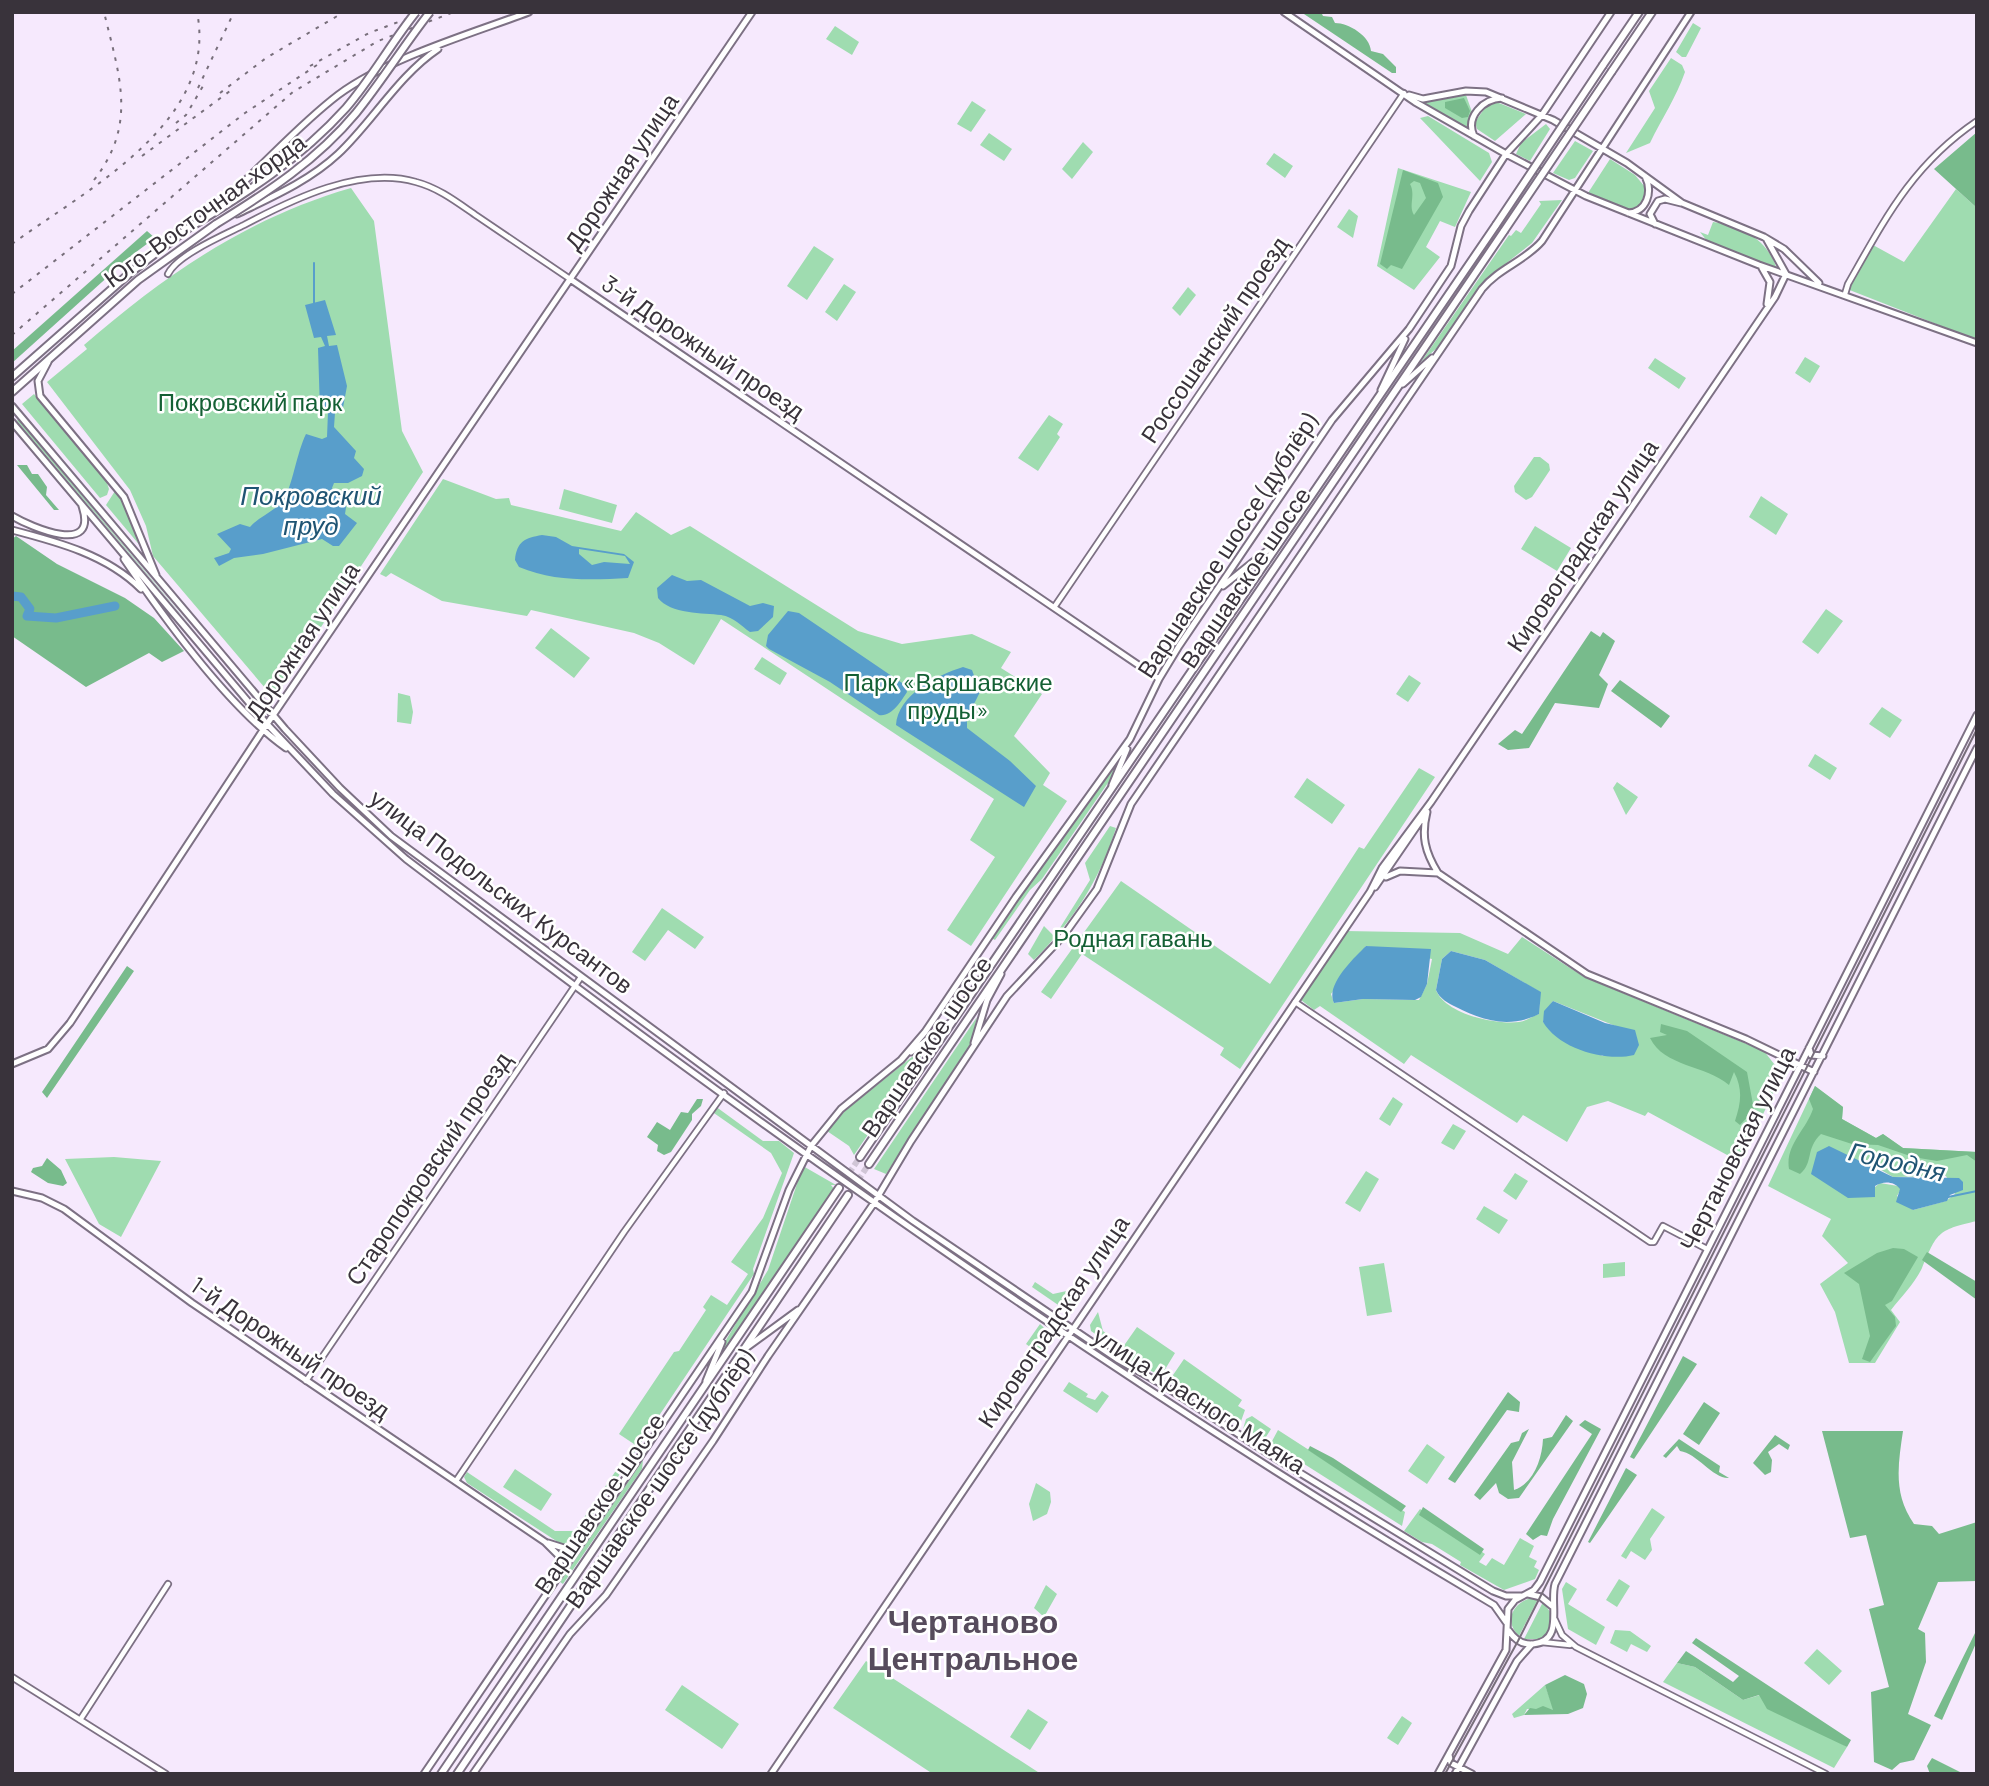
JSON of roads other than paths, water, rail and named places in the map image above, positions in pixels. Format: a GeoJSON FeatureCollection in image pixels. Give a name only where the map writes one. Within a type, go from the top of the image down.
{"type":"FeatureCollection","features":[{"type":"Feature","properties":{"kind":"main road","name":"Юго-Восточная хорда"},"geometry":{"type":"LineString","coordinates":[[12,377],[159,249],[263,182],[321,135],[348,106],[416,12]]}},
{"type":"Feature","properties":{"kind":"main road","name":"Юго-Восточная хорда"},"geometry":{"type":"LineString","coordinates":[[12,392],[166,259],[216,223],[269,191],[328,143],[356,113],[430,12]]}},
{"type":"Feature","properties":{"kind":"main road"},"geometry":{"type":"LineString","coordinates":[[187,229],[256,173],[322,108],[340,94],[378,72],[529,12]]}},
{"type":"Feature","properties":{"kind":"main road","name":"Дорожная улица"},"geometry":{"type":"LineString","coordinates":[[12,1064],[36,1056],[59,1038],[273,715],[752,12]]}},
{"type":"Feature","properties":{"kind":"main road"},"geometry":{"type":"LineString","coordinates":[[1284,12],[1404,93],[1506,155],[1575,191],[1759,265],[1977,343]]}},
{"type":"Feature","properties":{"kind":"main road","name":"Варшавское шоссе (дублёр)"},"geometry":{"type":"LineString","coordinates":[[806,1154],[841,1109],[901,1060],[925,1032],[1016,897],[1130,739],[1159,679],[1332,420],[1409,329],[1448,271],[1463,222],[1506,155],[1542,115],[1611,12]]}},
{"type":"Feature","properties":{"kind":"main road","name":"Варшавское шоссе"},"geometry":{"type":"LineString","coordinates":[[860,1157],[1639,12]]}},
{"type":"Feature","properties":{"kind":"main road","name":"Варшавское шоссе"},"geometry":{"type":"LineString","coordinates":[[869,1164],[1653,12]]}},
{"type":"Feature","properties":{"kind":"main road"},"geometry":{"type":"LineString","coordinates":[[874,1203],[911,1141],[1007,996],[1064,934],[1097,889],[1130,804],[1442,348],[1489,281],[1537,246],[1691,12]]}},
{"type":"Feature","properties":{"kind":"main road"},"geometry":{"type":"LineString","coordinates":[[216,223],[270,198],[322,167],[415,69],[453,40]]}},
{"type":"Feature","properties":{"kind":"main road"},"geometry":{"type":"LineString","coordinates":[[1404,93],[1423,99],[1477,90],[1505,99],[1542,115],[1603,148],[1643,173],[1682,203]]}},
{"type":"Feature","properties":{"kind":"main road"},"geometry":{"type":"LineString","coordinates":[[1474,136],[1472,123],[1476,112],[1488,101],[1505,99]]}},
{"type":"Feature","properties":{"kind":"main road"},"geometry":{"type":"LineString","coordinates":[[1625,213],[1637,212],[1645,204],[1649,189],[1643,173]]}},
{"type":"Feature","properties":{"kind":"main road"},"geometry":{"type":"LineString","coordinates":[[1657,226],[1650,214],[1658,201],[1665,199],[1682,203],[1764,237],[1784,249],[1821,286]]}},
{"type":"Feature","properties":{"kind":"main road"},"geometry":{"type":"LineString","coordinates":[[1764,237],[1780,259],[1786,274]]}},
{"type":"Feature","properties":{"kind":"main road"},"geometry":{"type":"LineString","coordinates":[[1759,265],[1770,282],[1765,310]]}},
{"type":"Feature","properties":{"kind":"main road","name":"Кировоградская улица"},"geometry":{"type":"LineString","coordinates":[[771,1774],[1370,892],[1392,853],[1431,802],[1780,290],[1786,274]]}},
{"type":"Feature","properties":{"kind":"main road","name":"3-й Дорожный проезд"},"geometry":{"type":"LineString","coordinates":[[570,279],[1159,679]]}},
{"type":"Feature","properties":{"kind":"main road"},"geometry":{"type":"LineString","coordinates":[[1379,394],[1409,329]]}},
{"type":"Feature","properties":{"kind":"main road"},"geometry":{"type":"LineString","coordinates":[[1400,386],[1442,348]]}},
{"type":"Feature","properties":{"kind":"main road"},"geometry":{"type":"LineString","coordinates":[[57,352],[39,375],[40,396],[124,497],[157,578]]}},
{"type":"Feature","properties":{"kind":"main road","name":"улица Подольских Курсантов"},"geometry":{"type":"LineString","coordinates":[[12,406],[273,715],[340,788],[391,836],[879,1196]]}},
{"type":"Feature","properties":{"kind":"main road","name":"улица Подольских Курсантов"},"geometry":{"type":"LineString","coordinates":[[12,422],[267,724],[340,801],[406,859],[874,1203]]}},
{"type":"Feature","properties":{"kind":"main road"},"geometry":{"type":"LineString","coordinates":[[12,516],[31,527],[67,535],[78,532],[84,521],[79,500]]}},
{"type":"Feature","properties":{"kind":"main road"},"geometry":{"type":"LineString","coordinates":[[12,530],[88,554],[127,577],[155,604],[263,730],[297,755]]}},
{"type":"Feature","properties":{"kind":"main road"},"geometry":{"type":"LineString","coordinates":[[1215,593],[1281,540]]}},
{"type":"Feature","properties":{"kind":"main road"},"geometry":{"type":"LineString","coordinates":[[114,543],[155,604]]}},
{"type":"Feature","properties":{"kind":"main road","name":"Чертановская улица"},"geometry":{"type":"LineString","coordinates":[[1506,1622],[1511,1605],[1540,1582],[1977,715]]}},
{"type":"Feature","properties":{"kind":"main road"},"geometry":{"type":"LineString","coordinates":[[1109,793],[1130,739]]}},
{"type":"Feature","properties":{"kind":"main road","name":"Чертановская улица"},"geometry":{"type":"LineString","coordinates":[[1555,1620],[1552,1606],[1555,1584],[1977,748]]}},
{"type":"Feature","properties":{"kind":"main road","name":"Кировоградская улица"},"geometry":{"type":"LineString","coordinates":[[1370,892],[1415,833],[1431,802]]}},
{"type":"Feature","properties":{"kind":"main road"},"geometry":{"type":"LineString","coordinates":[[1427,812],[1423,839],[1428,857],[1438,873],[1587,974],[1746,1039],[1814,1072]]}},
{"type":"Feature","properties":{"kind":"main road"},"geometry":{"type":"LineString","coordinates":[[1407,833],[1415,833],[1423,839]]}},
{"type":"Feature","properties":{"kind":"main road"},"geometry":{"type":"LineString","coordinates":[[1392,853],[1393,863],[1400,872]]}},
{"type":"Feature","properties":{"kind":"main road"},"geometry":{"type":"LineString","coordinates":[[1418,871],[1424,868],[1428,857]]}},
{"type":"Feature","properties":{"kind":"main road"},"geometry":{"type":"LineString","coordinates":[[1384,877],[1400,872],[1438,873]]}},
{"type":"Feature","properties":{"kind":"main road"},"geometry":{"type":"LineString","coordinates":[[968,1056],[988,1000],[1006,965]]}},
{"type":"Feature","properties":{"kind":"main road"},"geometry":{"type":"LineString","coordinates":[[901,1060],[953,1020]]}},
{"type":"Feature","properties":{"kind":"main road"},"geometry":{"type":"LineString","coordinates":[[1809,1048],[1811,1055],[1823,1056]]}},
{"type":"Feature","properties":{"kind":"main road"},"geometry":{"type":"LineString","coordinates":[[702,1390],[726,1332],[759,1278],[789,1190],[806,1154]]}},
{"type":"Feature","properties":{"kind":"main road","name":"Варшавское шоссе"},"geometry":{"type":"LineString","coordinates":[[439,1774],[839,1188]]}},
{"type":"Feature","properties":{"kind":"main road","name":"1-й Дорожный проезд"},"geometry":{"type":"LineString","coordinates":[[12,1191],[43,1198],[64,1209],[110,1245],[306,1381],[545,1542]]}},
{"type":"Feature","properties":{"kind":"main road","name":"Варшавское шоссе"},"geometry":{"type":"LineString","coordinates":[[457,1774],[848,1195]]}},
{"type":"Feature","properties":{"kind":"main road","name":"улица Красного Маяка"},"geometry":{"type":"LineString","coordinates":[[879,1196],[1072,1328],[1399,1535],[1499,1594],[1524,1595]]}},
{"type":"Feature","properties":{"kind":"main road","name":"Варшавское шоссе (дублёр)"},"geometry":{"type":"LineString","coordinates":[[474,1774],[569,1634],[606,1595],[874,1203]]}},
{"type":"Feature","properties":{"kind":"main road","name":"улица Красного Маяка"},"geometry":{"type":"LineString","coordinates":[[874,1203],[1271,1471],[1494,1605],[1506,1622]]}},
{"type":"Feature","properties":{"kind":"main road"},"geometry":{"type":"LineString","coordinates":[[744,1350],[807,1303]]}},
{"type":"Feature","properties":{"kind":"main road","name":"Варшавское шоссе (дублёр)"},"geometry":{"type":"LineString","coordinates":[[424,1774],[726,1332]]}},
{"type":"Feature","properties":{"kind":"main road"},"geometry":{"type":"LineString","coordinates":[[545,1542],[570,1549],[587,1535]]}},
{"type":"Feature","properties":{"kind":"main road"},"geometry":{"type":"LineString","coordinates":[[545,1542],[562,1562],[556,1580]]}},
{"type":"Feature","properties":{"kind":"main road"},"geometry":{"type":"LineString","coordinates":[[1524,1595],[1541,1597],[1552,1606]]}},
{"type":"Feature","properties":{"kind":"main road"},"geometry":{"type":"LineString","coordinates":[[1506,1622],[1509,1632],[1518,1641],[1532,1644],[1540,1643],[1551,1634],[1555,1620]]}},
{"type":"Feature","properties":{"kind":"main road"},"geometry":{"type":"LineString","coordinates":[[1438,1774],[1504,1654],[1509,1632]]}},
{"type":"Feature","properties":{"kind":"main road"},"geometry":{"type":"LineString","coordinates":[[1455,1774],[1517,1661],[1532,1644]]}},
{"type":"Feature","properties":{"kind":"main road"},"geometry":{"type":"LineString","coordinates":[[1449,1755],[1451,1763],[1472,1774]]}},
{"type":"Feature","properties":{"kind":"street","name":"Россошанский проезд"},"geometry":{"type":"LineString","coordinates":[[1055,606],[1404,93]]}},
{"type":"Feature","properties":{"kind":"street"},"geometry":{"type":"LineString","coordinates":[[1845,295],[1848,284],[1903,190],[1941,147],[1977,121]]}},
{"type":"Feature","properties":{"kind":"street","name":"3-й Дорожный проезд"},"geometry":{"type":"LineString","coordinates":[[168,274],[184,258],[263,214],[337,187],[362,180],[390,177],[420,183],[446,195],[570,279]]}},
{"type":"Feature","properties":{"kind":"street","name":"Старопокровский проезд"},"geometry":{"type":"LineString","coordinates":[[306,1381],[581,977]]}},
{"type":"Feature","properties":{"kind":"street"},"geometry":{"type":"LineString","coordinates":[[1294,1002],[1650,1242],[1654,1242],[1663,1226],[1707,1249]]}},
{"type":"Feature","properties":{"kind":"street"},"geometry":{"type":"LineString","coordinates":[[692,1069],[699,1068],[698,1062]]}},
{"type":"Feature","properties":{"kind":"street"},"geometry":{"type":"LineString","coordinates":[[712,1083],[710,1077],[717,1076]]}},
{"type":"Feature","properties":{"kind":"street"},"geometry":{"type":"LineString","coordinates":[[456,1481],[624,1232],[724,1092]]}},
{"type":"Feature","properties":{"kind":"street"},"geometry":{"type":"LineString","coordinates":[[80,1720],[168,1584]]}},
{"type":"Feature","properties":{"kind":"street"},"geometry":{"type":"LineString","coordinates":[[1555,1620],[1562,1635],[1576,1647]]}},
{"type":"Feature","properties":{"kind":"street"},"geometry":{"type":"LineString","coordinates":[[1540,1643],[1552,1641],[1576,1647],[1826,1774]]}},
{"type":"Feature","properties":{"kind":"street"},"geometry":{"type":"LineString","coordinates":[[12,1677],[166,1774]]}},
{"type":"Feature","properties":{"kind":"water","name":"Покровский пруд"},"geometry":{"type":"Polygon","coordinates":[[[325,300],[336,335],[327,336],[329,346],[337,345],[347,386],[342,413],[335,413],[334,427],[356,451],[354,458],[364,469],[362,476],[348,483],[334,483],[332,488],[336,495],[347,501],[345,514],[357,523],[339,546],[333,546],[322,539],[263,554],[234,558],[219,566],[214,558],[229,553],[231,549],[217,534],[240,524],[250,527],[276,507],[287,494],[306,434],[322,439],[327,437],[328,412],[320,411],[318,348],[325,346],[321,337],[314,338],[305,305],[325,300]]]}},
{"type":"Feature","properties":{"kind":"water"},"geometry":{"type":"Polygon","coordinates":[[[542,535],[556,537],[572,546],[624,554],[634,562],[628,578],[573,579],[519,567],[515,560],[520,545],[527,539],[542,535]],[[579,549],[579,554],[592,565],[604,562],[630,564],[625,556],[579,549]]]}},
{"type":"Feature","properties":{"kind":"water"},"geometry":{"type":"Polygon","coordinates":[[[672,575],[687,581],[701,580],[750,606],[763,603],[774,606],[773,617],[758,631],[750,632],[726,616],[688,612],[671,607],[658,598],[657,588],[672,575]]]}},
{"type":"Feature","properties":{"kind":"water"},"geometry":{"type":"Polygon","coordinates":[[[788,611],[799,613],[905,685],[907,692],[896,708],[888,714],[879,715],[830,682],[769,649],[766,646],[768,635],[788,611]]]}},
{"type":"Feature","properties":{"kind":"water"},"geometry":{"type":"Polygon","coordinates":[[[963,667],[972,670],[980,692],[967,718],[967,728],[1010,761],[1036,786],[1024,807],[896,725],[904,704],[920,688],[963,667]]]}},
{"type":"Feature","properties":{"kind":"water"},"geometry":{"type":"Polygon","coordinates":[[[1366,946],[1431,949],[1427,984],[1421,997],[1415,1000],[1363,999],[1334,1003],[1332,996],[1337,980],[1366,946]]]}},
{"type":"Feature","properties":{"kind":"water"},"geometry":{"type":"Polygon","coordinates":[[[1451,951],[1485,960],[1541,992],[1539,1014],[1518,1021],[1498,1021],[1477,1016],[1444,1000],[1436,990],[1442,959],[1451,951]]]}},
{"type":"Feature","properties":{"kind":"water"},"geometry":{"type":"Polygon","coordinates":[[[1553,1001],[1605,1023],[1635,1030],[1639,1045],[1634,1055],[1597,1055],[1560,1040],[1543,1022],[1544,1011],[1553,1001]]]}},
{"type":"Feature","properties":{"kind":"water"},"geometry":{"type":"Polygon","coordinates":[[[1829,1146],[1893,1177],[1959,1178],[1963,1182],[1963,1190],[1950,1195],[1947,1201],[1913,1210],[1896,1202],[1900,1189],[1892,1183],[1875,1186],[1875,1197],[1848,1198],[1811,1174],[1817,1152],[1829,1146]]]}},
{"type":"Feature","properties":{"kind":"waterway"},"geometry":{"type":"LineString","coordinates":[[314,263],[314,303]]}},
{"type":"Feature","properties":{"kind":"waterway","name":"Городня"},"geometry":{"type":"LineString","coordinates":[[12,596],[21,597],[30,609],[27,616],[56,618],[115,606]]}},
{"type":"Feature","properties":{"kind":"waterway","name":"Городня"},"geometry":{"type":"LineString","coordinates":[[1948,1197],[1977,1191]]}},
{"type":"Feature","properties":{"kind":"tunnel"},"geometry":{"type":"LineString","coordinates":[[839,1188],[860,1157]]}},
{"type":"Feature","properties":{"kind":"tunnel"},"geometry":{"type":"LineString","coordinates":[[848,1195],[869,1164]]}},
{"type":"Feature","properties":{"kind":"tram line"},"geometry":{"type":"LineString","coordinates":[[1445,1774],[1518,1641],[1977,729]]}},
{"type":"Feature","properties":{"kind":"railway"},"geometry":{"type":"LineString","coordinates":[[94,180],[108,159],[120,119],[119,78],[104,12]]}},
{"type":"Feature","properties":{"kind":"railway"},"geometry":{"type":"LineString","coordinates":[[12,244],[109,175],[141,149],[168,119],[188,87],[198,51],[197,12]]}},
{"type":"Feature","properties":{"kind":"railway"},"geometry":{"type":"LineString","coordinates":[[198,88],[234,12]]}},
{"type":"Feature","properties":{"kind":"railway"},"geometry":{"type":"LineString","coordinates":[[220,93],[266,58],[344,12]]}},
{"type":"Feature","properties":{"kind":"railway"},"geometry":{"type":"LineString","coordinates":[[12,335],[293,92],[378,41],[454,12]]}},
{"type":"Feature","properties":{"kind":"railway"},"geometry":{"type":"LineString","coordinates":[[310,66],[369,33],[417,15]]}},
{"type":"Feature","properties":{"kind":"railway"},"geometry":{"type":"LineString","coordinates":[[12,294],[245,113],[320,63]]}},
{"type":"Feature","properties":{"kind":"railway"},"geometry":{"type":"LineString","coordinates":[[176,123],[186,115],[206,81]]}},
{"type":"Feature","properties":{"kind":"railway"},"geometry":{"type":"LineString","coordinates":[[142,156],[230,91]]}},
{"type":"Feature","properties":{"kind":"district","name":"Чертаново Центральное"},"geometry":{"type":"Point","coordinates":[973,1640]}},
{"type":"Feature","properties":{"kind":"park label","name":"Покровский парк"},"geometry":{"type":"Point","coordinates":[250,403]}},
{"type":"Feature","properties":{"kind":"park label","name":"Парк «Варшавские пруды»"},"geometry":{"type":"Point","coordinates":[948,697]}},
{"type":"Feature","properties":{"kind":"park label","name":"Родная гавань"},"geometry":{"type":"Point","coordinates":[1133,939]}}]}
